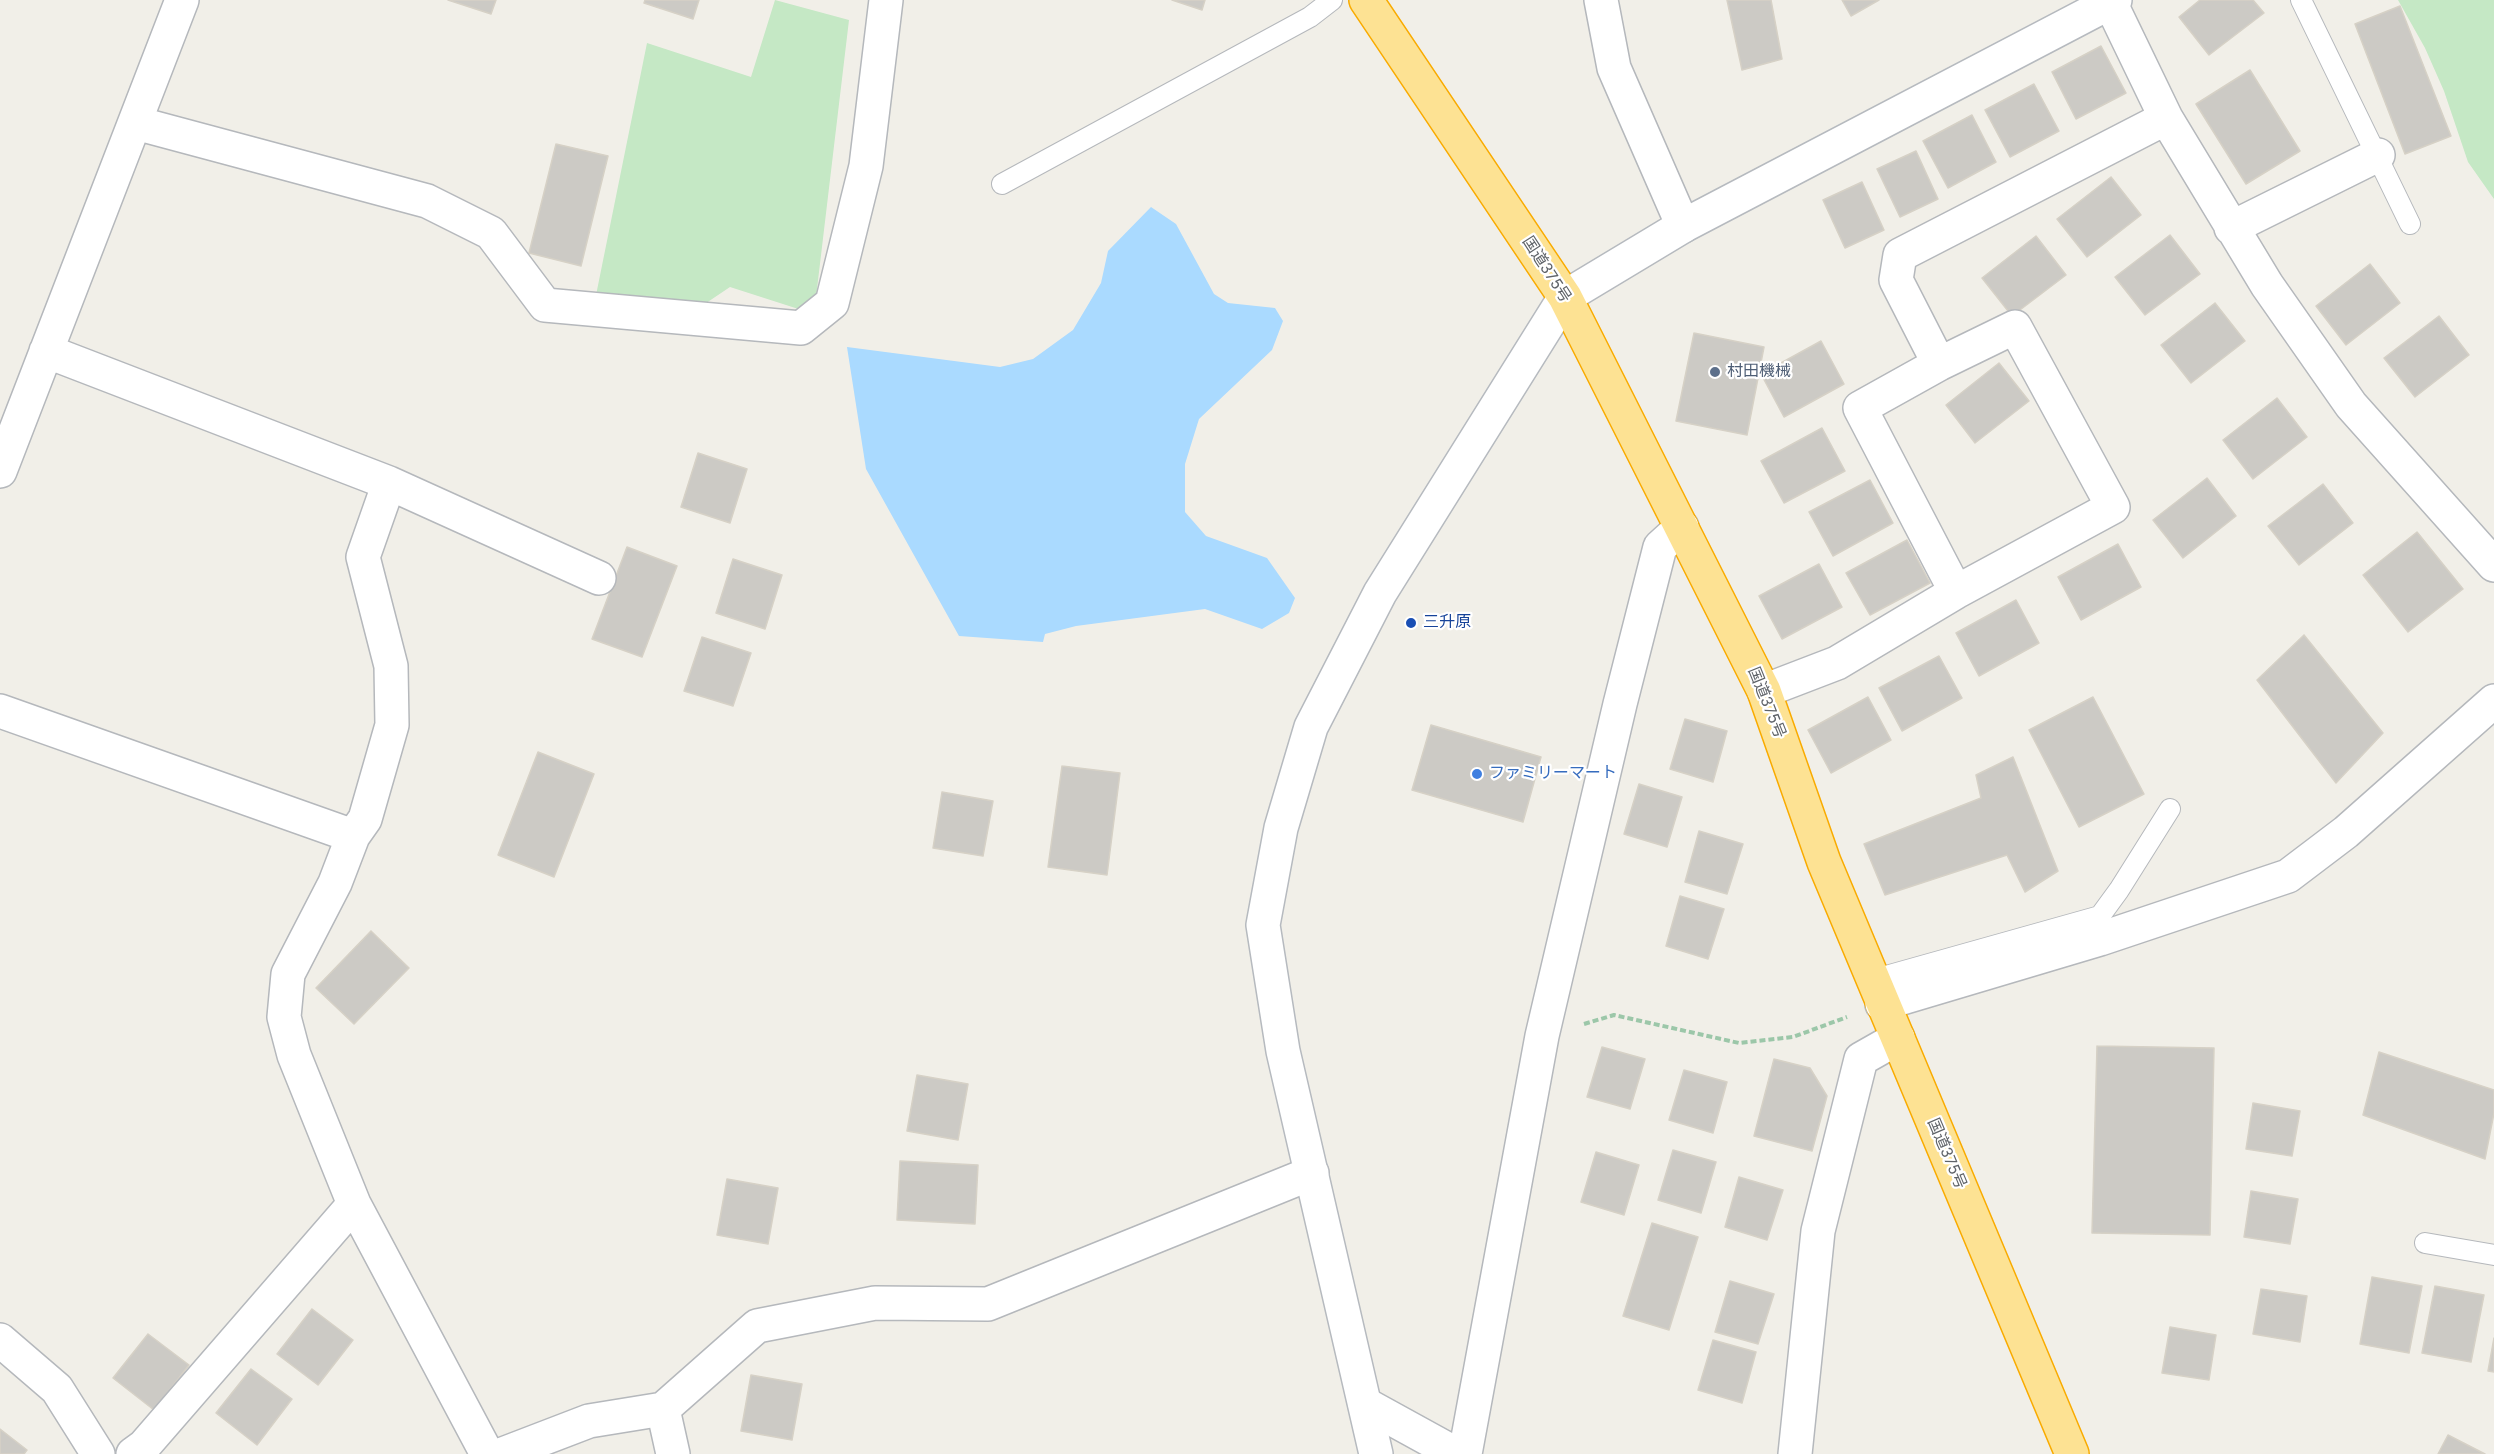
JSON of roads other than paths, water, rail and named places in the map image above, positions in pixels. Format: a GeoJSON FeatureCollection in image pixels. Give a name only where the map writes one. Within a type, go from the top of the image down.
{"type":"FeatureCollection","features":[{"type":"Feature","properties":{"kind":"highway","name":"国道375号"},"geometry":{"type":"LineString","coordinates":[[1366,0],[1565,297],[1764,691],[1824,862],[2072,1454]]}},
{"type":"Feature","properties":{"kind":"street"},"geometry":{"type":"LineString","coordinates":[[0,471],[183,0]]}},
{"type":"Feature","properties":{"kind":"street"},"geometry":{"type":"LineString","coordinates":[[136,123],[428,201],[491,232],[545,305],[801,328],[832,303],[867,166],[886,0]]}},
{"type":"Feature","properties":{"kind":"street"},"geometry":{"type":"LineString","coordinates":[[1601,0],[1614,68],[1683,226]]}},
{"type":"Feature","properties":{"kind":"street"},"geometry":{"type":"LineString","coordinates":[[1376,1454],[1283,1051],[1263,925],[1281,828],[1311,727],[1380,593],[1565,297],[1683,226],[2111,1],[2166,118],[2267,285],[2351,405],[2494,565]]}},
{"type":"Feature","properties":{"kind":"street"},"geometry":{"type":"LineString","coordinates":[[1939,364],[1896,280],[1900,255],[2166,118]]}},
{"type":"Feature","properties":{"kind":"street"},"geometry":{"type":"LineString","coordinates":[[2231,228],[2378,155]]}},
{"type":"Feature","properties":{"kind":"street"},"geometry":{"type":"LineString","coordinates":[[1764,691],[1838,663],[1956,592],[2113,507],[2015,327],[1939,364],[1860,408],[1956,592]]}},
{"type":"Feature","properties":{"kind":"street"},"geometry":{"type":"LineString","coordinates":[[46,351],[389,483],[599,578]]}},
{"type":"Feature","properties":{"kind":"street"},"geometry":{"type":"LineString","coordinates":[[389,483],[363,556],[391,666],[392,725],[365,819],[354,836],[335,883],[288,974],[284,1017],[294,1055],[354,1204],[487,1454]]}},
{"type":"Feature","properties":{"kind":"street"},"geometry":{"type":"LineString","coordinates":[[1465,1454],[1542,1036],[1620,704],[1660,547],[1682,527]]}},
{"type":"Feature","properties":{"kind":"street"},"geometry":{"type":"LineString","coordinates":[[1877,992],[2100,939],[2288,876],[2346,832],[2494,701]]}},
{"type":"Feature","properties":{"kind":"street"},"geometry":{"type":"LineString","coordinates":[[0,711],[354,836]]}},
{"type":"Feature","properties":{"kind":"street"},"geometry":{"type":"LineString","coordinates":[[1795,1454],[1818,1231],[1861,1059],[1898,1038]]}},
{"type":"Feature","properties":{"kind":"street"},"geometry":{"type":"LineString","coordinates":[[503,1454],[589,1421],[663,1409],[757,1326],[875,1302],[988,1304],[1312,1173]]}},
{"type":"Feature","properties":{"kind":"street"},"geometry":{"type":"LineString","coordinates":[[133,1454],[144,1446],[354,1204]]}},
{"type":"Feature","properties":{"kind":"street"},"geometry":{"type":"LineString","coordinates":[[0,1340],[57,1389],[98,1454]]}},
{"type":"Feature","properties":{"kind":"street"},"geometry":{"type":"LineString","coordinates":[[1365,1404],[1456,1454]]}},
{"type":"Feature","properties":{"kind":"street"},"geometry":{"type":"LineString","coordinates":[[663,1409],[674,1454]]}},
{"type":"Feature","properties":{"kind":"lane"},"geometry":{"type":"LineString","coordinates":[[1002,184],[1310,17],[1332,0]]}},
{"type":"Feature","properties":{"kind":"lane"},"geometry":{"type":"LineString","coordinates":[[2301,0],[2410,224]]}},
{"type":"Feature","properties":{"kind":"lane"},"geometry":{"type":"LineString","coordinates":[[1877,992],[2100,916],[2170,809]]}},
{"type":"Feature","properties":{"kind":"lane"},"geometry":{"type":"LineString","coordinates":[[2425,1243],[2494,1255]]}},
{"type":"Feature","properties":{"kind":"water"},"geometry":{"type":"Polygon","coordinates":[[[1151,207],[1176,224],[1214,294],[1228,303],[1275,308],[1283,321],[1272,350],[1199,419],[1185,464],[1185,512],[1206,536],[1267,558],[1295,598],[1289,613],[1262,629],[1205,609],[1076,626],[1045,634],[1043,642],[959,636],[866,469],[847,347],[1000,367],[1033,359],[1073,330],[1101,283],[1108,251],[1151,207]]]}},
{"type":"Feature","properties":{"kind":"place","name":"村田機械"},"geometry":{"type":"Point","coordinates":[1715,372]}},
{"type":"Feature","properties":{"kind":"place","name":"三升原"},"geometry":{"type":"Point","coordinates":[1411,623]}},
{"type":"Feature","properties":{"kind":"place","name":"ファミリーマート"},"geometry":{"type":"Point","coordinates":[1477,774]}}]}
